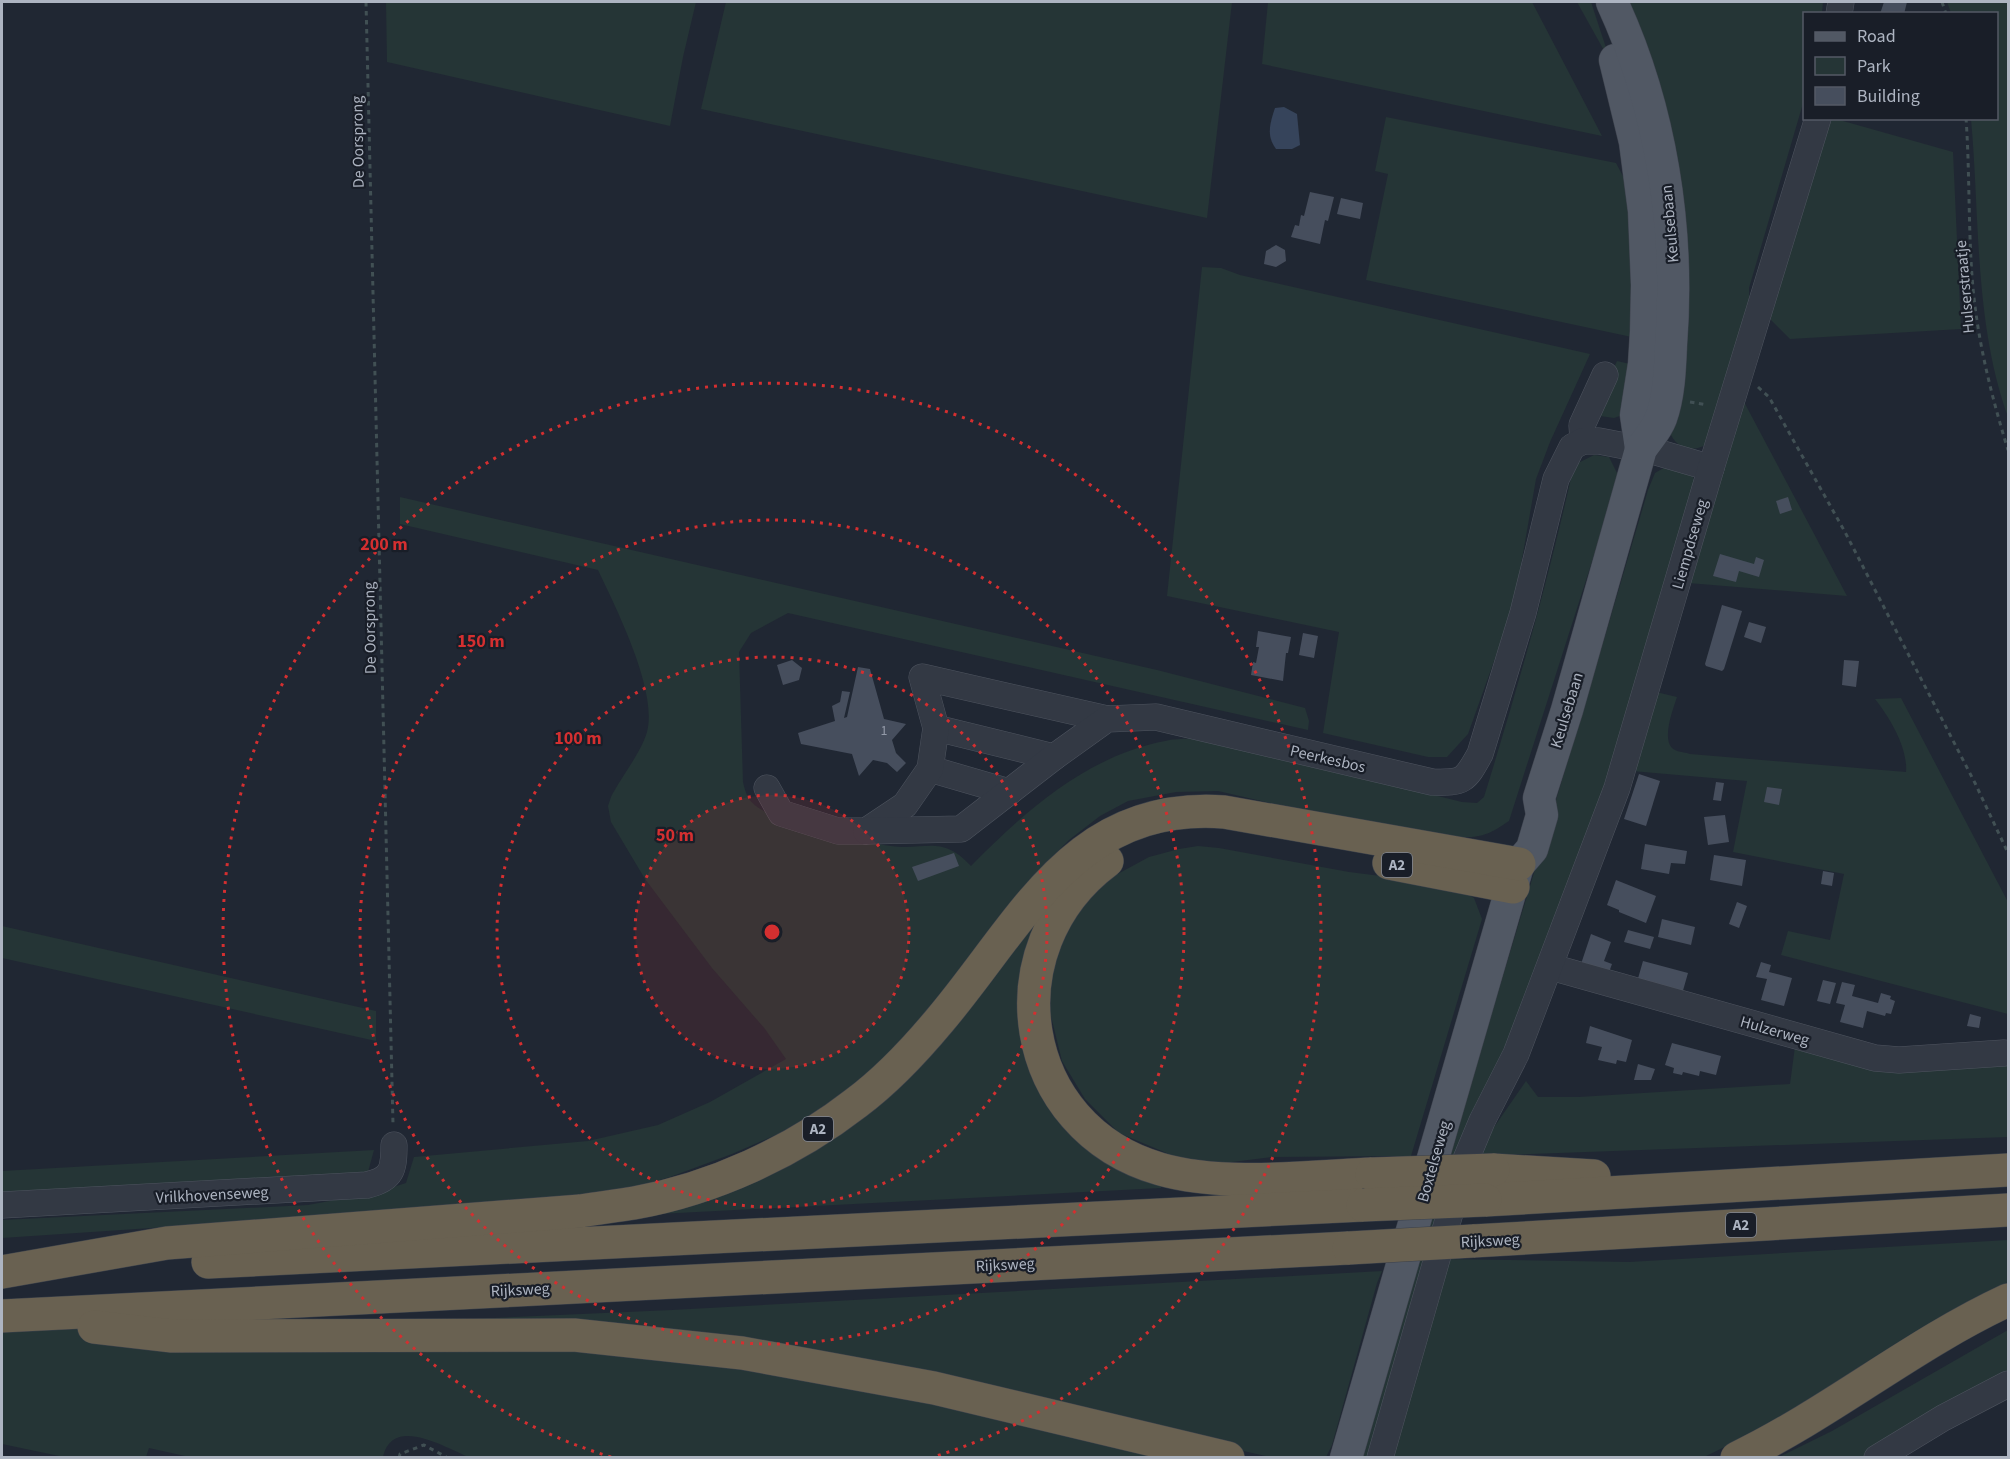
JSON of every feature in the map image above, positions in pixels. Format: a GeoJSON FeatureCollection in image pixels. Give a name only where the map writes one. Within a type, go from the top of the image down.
{"type":"FeatureCollection","features":[{"type":"Feature","properties":{"kind":"highway","name":"A2"},"geometry":{"type":"LineString","coordinates":[[2,1272],[167,1243],[580,1210],[635,1203],[689,1189],[723,1177],[797,1142],[856,1103],[911,1053],[941,1020],[1022,913],[1066,865],[1109,834],[1156,816],[1194,811],[1224,812],[1516,875]]}},
{"type":"Feature","properties":{"kind":"highway","name":"A2"},"geometry":{"type":"LineString","coordinates":[[1516,875],[1208,830],[1192,830],[1151,839],[1106,861],[1077,887],[1062,906],[1050,928],[1042,946],[1034,987],[1033,1008],[1037,1037],[1045,1067],[1070,1110],[1109,1146],[1159,1169],[1217,1179],[1372,1174],[1489,1185],[1763,1185],[2008,1170]]}},
{"type":"Feature","properties":{"kind":"highway","name":"A2"},"geometry":{"type":"LineString","coordinates":[[2,1272],[1363,1205],[1489,1185]]}},
{"type":"Feature","properties":{"kind":"highway","name":"Rijksweg"},"geometry":{"type":"LineString","coordinates":[[2,1316],[1349,1248],[2008,1210]]}},
{"type":"Feature","properties":{"kind":"highway"},"geometry":{"type":"LineString","coordinates":[[1737,1458],[1829,1408],[1920,1348],[2008,1300]]}},
{"type":"Feature","properties":{"kind":"highway","name":"A2"},"geometry":{"type":"LineString","coordinates":[[2,1316],[172,1336],[574,1335],[731,1352],[934,1388],[1228,1458]]}},
{"type":"Feature","properties":{"kind":"main road","name":"Keulsebaan"},"geometry":{"type":"LineString","coordinates":[[1599,2],[1629,117],[1639,165],[1644,211],[1647,274],[1646,332],[1644,364],[1636,415],[1641,449]]}},
{"type":"Feature","properties":{"kind":"main road","name":"Keulsebaan"},"geometry":{"type":"LineString","coordinates":[[1539,798],[1570,699],[1641,449],[1661,419],[1666,397],[1673,323],[1671,235],[1663,166],[1649,103],[1634,56],[1612,2]]}},
{"type":"Feature","properties":{"kind":"main road","name":"Boxtelseweg"},"geometry":{"type":"LineString","coordinates":[[1346,1458],[1516,875],[1532,849],[1542,815],[1539,798]]}},
{"type":"Feature","properties":{"kind":"street","name":"Liempdseweg"},"geometry":{"type":"LineString","coordinates":[[1551,967],[1617,788],[1711,468],[1817,120]]}},
{"type":"Feature","properties":{"kind":"street"},"geometry":{"type":"LineString","coordinates":[[1605,375],[1582,425],[1583,441],[1599,441],[1641,449],[1711,468]]}},
{"type":"Feature","properties":{"kind":"street","name":"Peerkesbos"},"geometry":{"type":"LineString","coordinates":[[936,728],[922,677],[1107,719],[1156,717],[1432,782],[1454,783],[1468,776],[1480,754],[1523,613],[1556,479],[1572,447],[1583,441]]}},
{"type":"Feature","properties":{"kind":"street"},"geometry":{"type":"LineString","coordinates":[[767,788],[781,813],[838,831],[961,829],[1107,719]]}},
{"type":"Feature","properties":{"kind":"street"},"geometry":{"type":"LineString","coordinates":[[866,831],[905,805],[930,769],[936,728],[1054,757]]}},
{"type":"Feature","properties":{"kind":"street"},"geometry":{"type":"LineString","coordinates":[[930,769],[1009,792]]}},
{"type":"Feature","properties":{"kind":"street","name":"Hulzerweg"},"geometry":{"type":"LineString","coordinates":[[1551,967],[1875,1058],[1899,1060],[2004,1053]]}},
{"type":"Feature","properties":{"kind":"street","name":"Boxtelseweg"},"geometry":{"type":"LineString","coordinates":[[1380,1458],[1464,1164],[1482,1120],[1516,1054],[1551,967]]}},
{"type":"Feature","properties":{"kind":"street","name":"Vrilkhovenseweg"},"geometry":{"type":"LineString","coordinates":[[2,1205],[367,1185],[386,1178],[391,1171],[394,1161],[394,1145]]}},
{"type":"Feature","properties":{"kind":"street"},"geometry":{"type":"LineString","coordinates":[[1877,1458],[1943,1418],[2008,1384]]}},
{"type":"Feature","properties":{"kind":"path","name":"De Oorsprong"},"geometry":{"type":"LineString","coordinates":[[366,2],[394,1145]]}},
{"type":"Feature","properties":{"kind":"path","name":"Hulserstraatje"},"geometry":{"type":"LineString","coordinates":[[1966,120],[1973,288],[1980,336],[2008,450]]}},
{"type":"Feature","properties":{"kind":"path"},"geometry":{"type":"LineString","coordinates":[[1741,374],[1754,382],[1769,397],[1845,532],[1965,764],[2008,853]]}},
{"type":"Feature","properties":{"kind":"path"},"geometry":{"type":"LineString","coordinates":[[399,1458],[400,1454],[406,1450],[424,1445],[448,1458]]}},
{"type":"Feature","properties":{"kind":"green space"},"geometry":{"type":"Polygon","coordinates":[[[386,2],[696,2],[670,126],[387,62],[386,2]]]}},
{"type":"Feature","properties":{"kind":"green space"},"geometry":{"type":"Polygon","coordinates":[[[726,2],[1232,2],[1207,218],[701,109],[726,2]]]}},
{"type":"Feature","properties":{"kind":"green space"},"geometry":{"type":"Polygon","coordinates":[[[1268,2],[1532,2],[1602,136],[1262,64],[1268,2]]]}},
{"type":"Feature","properties":{"kind":"green space"},"geometry":{"type":"Polygon","coordinates":[[[1577,2],[1591,2],[1611,63],[1577,2]]]}},
{"type":"Feature","properties":{"kind":"green space"},"geometry":{"type":"Polygon","coordinates":[[[1620,2],[1823,2],[1822,12],[1803,12],[1803,103],[1749,288],[1749,310],[1706,445],[1689,449],[1679,445],[1669,430],[1620,2]]]}},
{"type":"Feature","properties":{"kind":"green space"},"geometry":{"type":"Polygon","coordinates":[[[1947,2],[2008,2],[2008,417],[1997,381],[1984,307],[1971,120],[1998,120],[1998,12],[1951,12],[1947,2]]]}},
{"type":"Feature","properties":{"kind":"green space"},"geometry":{"type":"Polygon","coordinates":[[[1386,117],[1616,163],[1637,203],[1641,339],[1366,280],[1388,174],[1375,171],[1386,117]]]}},
{"type":"Feature","properties":{"kind":"green space"},"geometry":{"type":"Polygon","coordinates":[[[1828,120],[1840,120],[1953,152],[1961,329],[1790,339],[1769,318],[1828,120]]]}},
{"type":"Feature","properties":{"kind":"green space"},"geometry":{"type":"Polygon","coordinates":[[[1202,267],[1221,268],[1240,275],[1590,354],[1550,442],[1536,479],[1514,605],[1468,734],[1447,757],[1428,757],[1323,733],[1339,632],[1167,596],[1202,267]]]}},
{"type":"Feature","properties":{"kind":"green space"},"geometry":{"type":"Polygon","coordinates":[[[1617,361],[1639,366],[1631,412],[1614,418],[1600,416],[1602,395],[1617,361]]]}},
{"type":"Feature","properties":{"kind":"green space"},"geometry":{"type":"Polygon","coordinates":[[[1743,400],[1847,596],[1688,583],[1743,400]]]}},
{"type":"Feature","properties":{"kind":"green space"},"geometry":{"type":"Polygon","coordinates":[[[1594,455],[1609,457],[1619,477],[1509,821],[1491,832],[1480,836],[1458,837],[1270,803],[1218,791],[1176,792],[1128,801],[1100,816],[1069,840],[1031,878],[915,1026],[868,1074],[821,1109],[778,1134],[732,1154],[670,1177],[614,1194],[566,1200],[2,1238],[2,1220],[308,1205],[378,1192],[406,1183],[414,1157],[588,1141],[658,1125],[710,1102],[786,1059],[765,1029],[712,968],[645,879],[611,822],[608,806],[611,797],[644,740],[649,715],[647,695],[633,650],[598,570],[400,524],[400,497],[1157,670],[1305,708],[1309,721],[1308,730],[788,613],[751,633],[739,652],[743,782],[749,799],[758,808],[774,816],[815,830],[891,846],[942,847],[951,850],[971,866],[1036,806],[1084,773],[1136,748],[1170,740],[1207,739],[1462,802],[1477,803],[1484,797],[1521,673],[1544,591],[1574,465],[1594,455]]]}},
{"type":"Feature","properties":{"kind":"green space"},"geometry":{"type":"Polygon","coordinates":[[[1667,466],[1692,475],[1695,481],[1615,769],[1373,1457],[1360,1458],[1648,490],[1655,473],[1667,466]]]}},
{"type":"Feature","properties":{"kind":"green space"},"geometry":{"type":"Polygon","coordinates":[[[1656,692],[1677,697],[1669,723],[1668,738],[1672,748],[1678,751],[1690,754],[1906,772],[1901,743],[1892,724],[1875,699],[1901,698],[2008,902],[2008,1014],[1781,955],[1788,931],[1830,940],[1844,874],[1733,852],[1747,781],[1632,771],[1656,692]]]}},
{"type":"Feature","properties":{"kind":"green space"},"geometry":{"type":"Polygon","coordinates":[[[1198,846],[1349,872],[1452,885],[1474,898],[1482,919],[1411,1156],[1273,1157],[1224,1163],[1176,1157],[1119,1133],[1085,1099],[1062,1061],[1050,1012],[1052,970],[1063,938],[1084,903],[1114,876],[1149,857],[1198,846]]]}},
{"type":"Feature","properties":{"kind":"green space"},"geometry":{"type":"Polygon","coordinates":[[[1050,893],[1035,1073],[1161,1178],[1161,1188],[639,1215],[797,1148],[1050,893]]]}},
{"type":"Feature","properties":{"kind":"green space"},"geometry":{"type":"Polygon","coordinates":[[[2,926],[376,1011],[376,1041],[2,958],[2,926]]]}},
{"type":"Feature","properties":{"kind":"green space"},"geometry":{"type":"Polygon","coordinates":[[[1796,1039],[2008,1057],[2008,1137],[1474,1156],[1526,1081],[1538,1097],[1579,1097],[1790,1084],[1796,1039]]]}},
{"type":"Feature","properties":{"kind":"green space"},"geometry":{"type":"Polygon","coordinates":[[[374,1150],[368,1172],[2,1200],[2,1171],[374,1150]]]}},
{"type":"Feature","properties":{"kind":"green space"},"geometry":{"type":"Polygon","coordinates":[[[2008,1240],[2008,1292],[1817,1402],[1704,1457],[1387,1458],[1441,1259],[1629,1262],[2008,1240]]]}},
{"type":"Feature","properties":{"kind":"green space"},"geometry":{"type":"Polygon","coordinates":[[[1382,1271],[1332,1445],[1326,1457],[1270,1457],[978,1391],[381,1323],[672,1310],[1382,1271]]]}},
{"type":"Feature","properties":{"kind":"green space"},"geometry":{"type":"Polygon","coordinates":[[[71,1328],[449,1335],[782,1367],[1172,1457],[471,1458],[435,1442],[409,1436],[398,1438],[389,1444],[383,1457],[194,1458],[149,1448],[146,1457],[64,1457],[2,1444],[2,1331],[71,1328]]]}},
{"type":"Feature","properties":{"kind":"green space"},"geometry":{"type":"Polygon","coordinates":[[[2008,1330],[2008,1383],[1871,1457],[1777,1458],[1832,1431],[2008,1330]]]}},
{"type":"Feature","properties":{"kind":"water"},"geometry":{"type":"Polygon","coordinates":[[[1284,107],[1297,114],[1300,145],[1292,149],[1276,149],[1271,139],[1270,124],[1275,108],[1284,107]]]}},
{"type":"Feature","properties":{"kind":"building"},"geometry":{"type":"Polygon","coordinates":[[[1884,2],[1907,2],[1904,12],[1881,12],[1884,2]]]}},
{"type":"Feature","properties":{"kind":"building"},"geometry":{"type":"Polygon","coordinates":[[[1310,192],[1334,197],[1328,221],[1325,220],[1320,244],[1291,237],[1295,225],[1299,226],[1301,215],[1304,216],[1310,192]]]}},
{"type":"Feature","properties":{"kind":"building"},"geometry":{"type":"Polygon","coordinates":[[[1341,198],[1363,203],[1360,219],[1337,214],[1341,198]]]}},
{"type":"Feature","properties":{"kind":"building"},"geometry":{"type":"Polygon","coordinates":[[[1276,245],[1285,250],[1286,261],[1276,267],[1264,264],[1266,251],[1276,245]]]}},
{"type":"Feature","properties":{"kind":"building"},"geometry":{"type":"Polygon","coordinates":[[[1788,497],[1792,510],[1780,514],[1776,501],[1788,497]]]}},
{"type":"Feature","properties":{"kind":"building"},"geometry":{"type":"Polygon","coordinates":[[[1720,554],[1754,564],[1756,557],[1764,560],[1759,577],[1739,571],[1736,582],[1713,576],[1720,554]]]}},
{"type":"Feature","properties":{"kind":"building"},"geometry":{"type":"Polygon","coordinates":[[[1722,605],[1742,611],[1722,671],[1705,664],[1722,605]]]}},
{"type":"Feature","properties":{"kind":"building"},"geometry":{"type":"Polygon","coordinates":[[[1749,622],[1766,627],[1761,643],[1744,637],[1749,622]]]}},
{"type":"Feature","properties":{"kind":"building"},"geometry":{"type":"Polygon","coordinates":[[[1258,631],[1291,637],[1288,653],[1286,653],[1283,681],[1251,675],[1259,647],[1256,647],[1258,631]]]}},
{"type":"Feature","properties":{"kind":"building"},"geometry":{"type":"Polygon","coordinates":[[[1303,633],[1318,636],[1314,658],[1299,655],[1303,633]]]}},
{"type":"Feature","properties":{"kind":"building"},"geometry":{"type":"Polygon","coordinates":[[[792,660],[802,668],[799,680],[783,685],[777,665],[792,660]]]}},
{"type":"Feature","properties":{"kind":"building"},"geometry":{"type":"Polygon","coordinates":[[[1844,660],[1859,661],[1856,687],[1842,685],[1844,660]]]}},
{"type":"Feature","properties":{"kind":"building"},"geometry":{"type":"Polygon","coordinates":[[[858,667],[870,669],[884,719],[906,724],[892,740],[896,753],[906,763],[897,772],[887,763],[873,760],[859,776],[852,754],[801,744],[798,733],[835,721],[832,706],[840,702],[842,691],[850,692],[844,718],[847,717],[858,667]]]}},
{"type":"Feature","properties":{"kind":"building"},"geometry":{"type":"Polygon","coordinates":[[[1639,774],[1660,781],[1646,826],[1624,819],[1639,774]]]}},
{"type":"Feature","properties":{"kind":"building"},"geometry":{"type":"Polygon","coordinates":[[[1716,782],[1724,783],[1721,801],[1713,800],[1716,782]]]}},
{"type":"Feature","properties":{"kind":"building"},"geometry":{"type":"Polygon","coordinates":[[[1767,787],[1782,789],[1779,805],[1764,802],[1767,787]]]}},
{"type":"Feature","properties":{"kind":"building"},"geometry":{"type":"Polygon","coordinates":[[[1725,815],[1729,842],[1708,845],[1704,817],[1725,815]]]}},
{"type":"Feature","properties":{"kind":"building"},"geometry":{"type":"Polygon","coordinates":[[[1645,844],[1687,851],[1685,864],[1671,863],[1669,874],[1641,869],[1645,844]]]}},
{"type":"Feature","properties":{"kind":"building"},"geometry":{"type":"Polygon","coordinates":[[[954,853],[959,866],[918,881],[912,867],[954,853]]]}},
{"type":"Feature","properties":{"kind":"building"},"geometry":{"type":"Polygon","coordinates":[[[1714,855],[1746,860],[1742,886],[1710,880],[1714,855]]]}},
{"type":"Feature","properties":{"kind":"building"},"geometry":{"type":"Polygon","coordinates":[[[1823,871],[1834,873],[1832,886],[1821,884],[1823,871]]]}},
{"type":"Feature","properties":{"kind":"building"},"geometry":{"type":"Polygon","coordinates":[[[1616,880],[1656,896],[1646,923],[1607,905],[1616,880]]]}},
{"type":"Feature","properties":{"kind":"building"},"geometry":{"type":"Polygon","coordinates":[[[1737,902],[1747,906],[1739,928],[1729,924],[1737,902]]]}},
{"type":"Feature","properties":{"kind":"building"},"geometry":{"type":"Polygon","coordinates":[[[1662,919],[1695,927],[1691,945],[1658,937],[1662,919]]]}},
{"type":"Feature","properties":{"kind":"building"},"geometry":{"type":"Polygon","coordinates":[[[1628,930],[1654,937],[1650,949],[1624,942],[1628,930]]]}},
{"type":"Feature","properties":{"kind":"building"},"geometry":{"type":"Polygon","coordinates":[[[1591,934],[1611,942],[1604,961],[1612,964],[1608,975],[1581,964],[1591,934]]]}},
{"type":"Feature","properties":{"kind":"building"},"geometry":{"type":"Polygon","coordinates":[[[1643,961],[1688,973],[1682,994],[1637,982],[1643,961]]]}},
{"type":"Feature","properties":{"kind":"building"},"geometry":{"type":"Polygon","coordinates":[[[1761,962],[1771,965],[1769,972],[1792,978],[1784,1006],[1761,1000],[1767,979],[1756,977],[1761,962]]]}},
{"type":"Feature","properties":{"kind":"building"},"geometry":{"type":"Polygon","coordinates":[[[1823,980],[1836,983],[1830,1004],[1817,1001],[1823,980]]]}},
{"type":"Feature","properties":{"kind":"building"},"geometry":{"type":"Polygon","coordinates":[[[1842,982],[1855,985],[1852,996],[1878,1003],[1881,993],[1891,996],[1890,999],[1895,1001],[1891,1014],[1886,1013],[1885,1016],[1867,1011],[1863,1028],[1840,1022],[1845,1005],[1836,1003],[1842,982]]]}},
{"type":"Feature","properties":{"kind":"building"},"geometry":{"type":"Polygon","coordinates":[[[1970,1014],[1981,1017],[1979,1028],[1967,1026],[1970,1014]]]}},
{"type":"Feature","properties":{"kind":"building"},"geometry":{"type":"Polygon","coordinates":[[[1590,1026],[1632,1040],[1626,1062],[1617,1060],[1616,1064],[1598,1060],[1602,1047],[1586,1043],[1590,1026]]]}},
{"type":"Feature","properties":{"kind":"building"},"geometry":{"type":"Polygon","coordinates":[[[1672,1043],[1721,1056],[1716,1075],[1700,1071],[1699,1076],[1683,1072],[1682,1075],[1673,1073],[1674,1068],[1665,1065],[1672,1043]]]}},
{"type":"Feature","properties":{"kind":"building"},"geometry":{"type":"Polygon","coordinates":[[[1638,1064],[1655,1069],[1651,1080],[1634,1080],[1638,1064]]]}}]}
